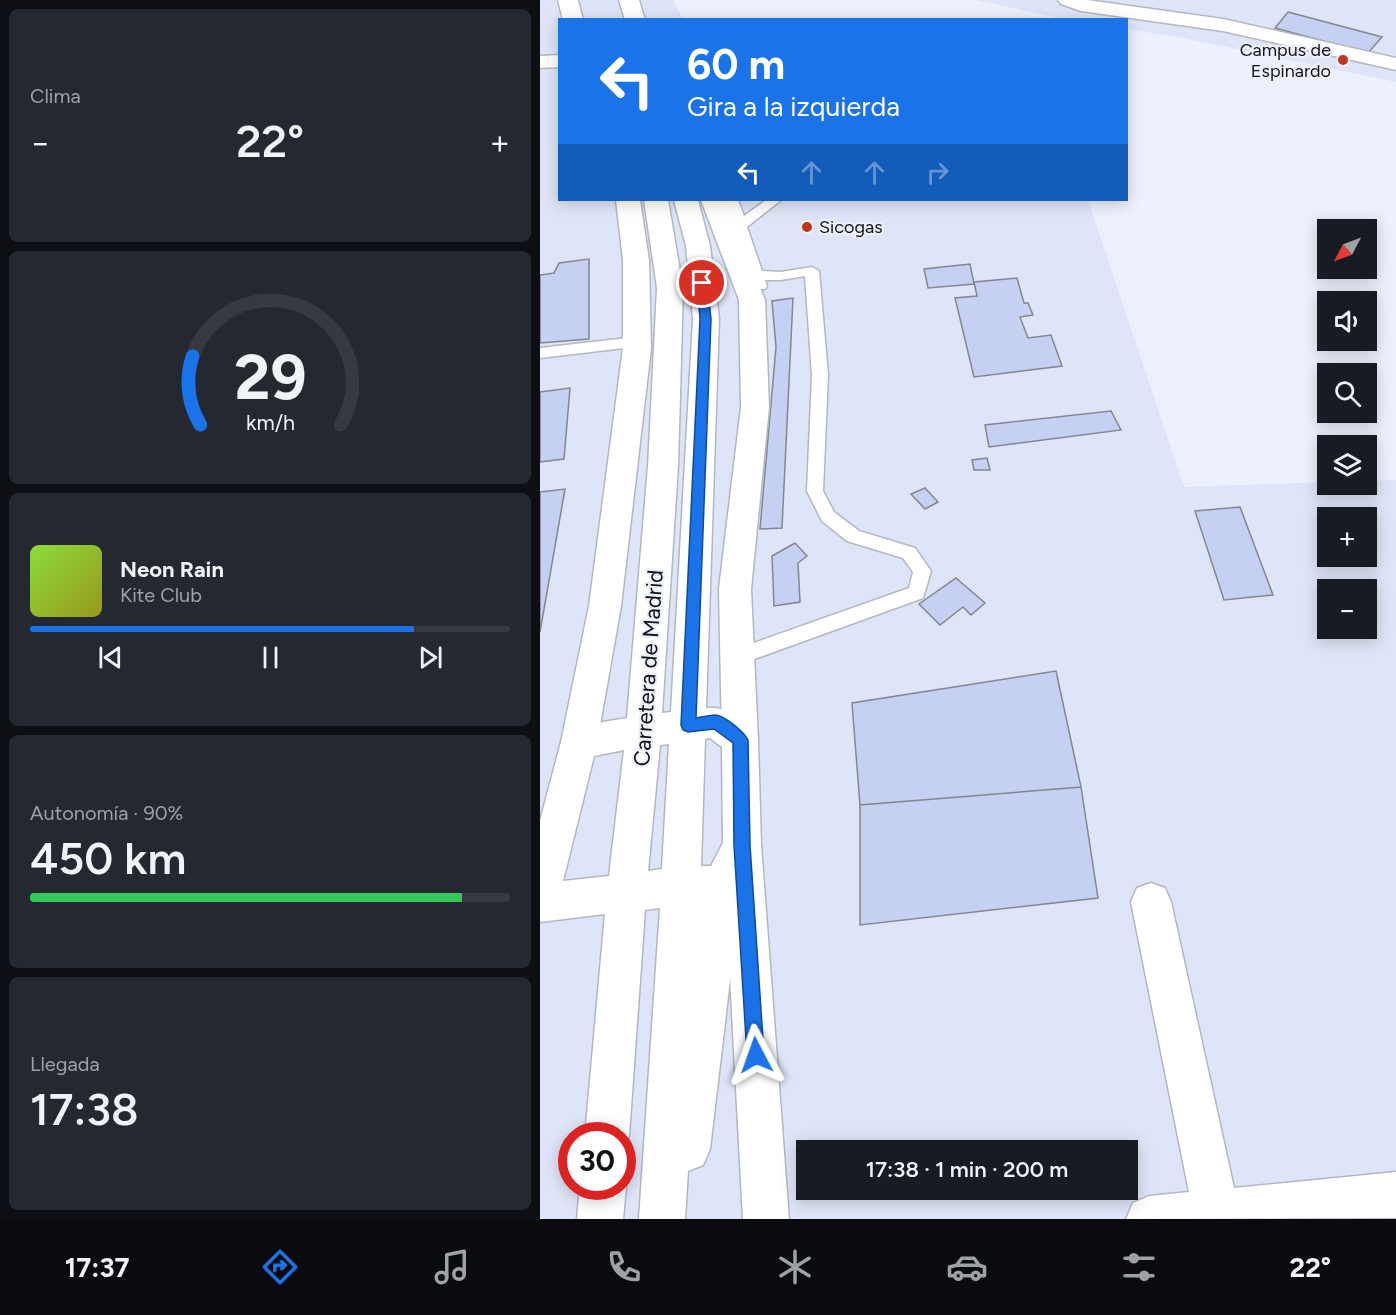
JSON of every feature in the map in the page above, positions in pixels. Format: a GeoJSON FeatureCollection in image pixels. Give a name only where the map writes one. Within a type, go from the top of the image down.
{"type":"FeatureCollection","features":[{"type":"Feature","properties":{"kind":"main road"},"geometry":{"type":"LineString","coordinates":[[568,0],[572,18]]}},
{"type":"Feature","properties":{"kind":"main road"},"geometry":{"type":"LineString","coordinates":[[629,0],[634,18]]}},
{"type":"Feature","properties":{"kind":"main road"},"geometry":{"type":"LineString","coordinates":[[1068,0],[1081,5],[1223,25],[1396,64]]}},
{"type":"Feature","properties":{"kind":"main road"},"geometry":{"type":"LineString","coordinates":[[540,62],[558,61]]}},
{"type":"Feature","properties":{"kind":"main road"},"geometry":{"type":"LineString","coordinates":[[628,201],[636,260],[636,342],[605,606],[579,742],[540,904],[681,886],[722,884]]}},
{"type":"Feature","properties":{"kind":"main road","name":"Carretera de Madrid"},"geometry":{"type":"LineString","coordinates":[[608,1122],[626,894],[644,731],[663,466],[670,288],[656,201]]}},
{"type":"Feature","properties":{"kind":"main road","name":"Carretera de Madrid"},"geometry":{"type":"LineString","coordinates":[[662,1219],[681,886],[706,319],[698,246],[686,201]]}},
{"type":"Feature","properties":{"kind":"main road"},"geometry":{"type":"LineString","coordinates":[[713,201],[755,288],[755,408],[735,589],[742,845],[766,1219]]}},
{"type":"Feature","properties":{"kind":"main road"},"geometry":{"type":"LineString","coordinates":[[579,742],[716,722],[740,740]]}},
{"type":"Feature","properties":{"kind":"main road"},"geometry":{"type":"LineString","coordinates":[[677,1219],[722,884],[742,845]]}},
{"type":"Feature","properties":{"kind":"main road"},"geometry":{"type":"LineString","coordinates":[[1151,902],[1217,1216]]}},
{"type":"Feature","properties":{"kind":"main road"},"geometry":{"type":"LineString","coordinates":[[1149,1219],[1217,1216],[1396,1195]]}},
{"type":"Feature","properties":{"kind":"main road"},"geometry":{"type":"LineString","coordinates":[[600,1219],[602,1200]]}},
{"type":"Feature","properties":{"kind":"lane"},"geometry":{"type":"LineString","coordinates":[[732,201],[741,225],[755,288],[781,276],[812,272],[820,375],[815,491],[828,516],[853,536],[909,553],[922,571],[917,593],[738,657]]}},
{"type":"Feature","properties":{"kind":"lane"},"geometry":{"type":"LineString","coordinates":[[741,225],[773,201]]}},
{"type":"Feature","properties":{"kind":"lane"},"geometry":{"type":"LineString","coordinates":[[540,353],[636,342]]}},
{"type":"Feature","properties":{"kind":"shaded area"},"geometry":{"type":"Polygon","coordinates":[[[540,0],[673,0],[682,18],[558,18],[558,201],[1088,201],[1184,487],[1317,482],[1317,495],[1377,495],[1377,481],[1396,480],[1396,1219],[540,1219],[540,0]]]}},
{"type":"Feature","properties":{"kind":"shaded area","name":"Campus de Espinardo"},"geometry":{"type":"Polygon","coordinates":[[[977,0],[1396,0],[1396,82],[1183,38],[1128,29],[1128,18],[1058,18],[977,0]]]}},
{"type":"Feature","properties":{"kind":"building"},"geometry":{"type":"Polygon","coordinates":[[[1288,12],[1382,37],[1368,53],[1275,28],[1288,12]]]}},
{"type":"Feature","properties":{"kind":"building"},"geometry":{"type":"Polygon","coordinates":[[[589,259],[589,339],[540,343],[540,275],[554,273],[559,263],[589,259]]]}},
{"type":"Feature","properties":{"kind":"building"},"geometry":{"type":"Polygon","coordinates":[[[970,264],[974,284],[928,288],[924,269],[970,264]]]}},
{"type":"Feature","properties":{"kind":"building"},"geometry":{"type":"Polygon","coordinates":[[[1017,278],[1024,303],[1028,303],[1033,315],[1020,317],[1028,338],[1051,335],[1062,366],[974,377],[955,298],[977,296],[974,282],[1017,278]]]}},
{"type":"Feature","properties":{"kind":"building"},"geometry":{"type":"Polygon","coordinates":[[[793,298],[782,528],[760,529],[776,347],[772,301],[793,298]]]}},
{"type":"Feature","properties":{"kind":"building"},"geometry":{"type":"Polygon","coordinates":[[[570,388],[564,459],[540,462],[540,392],[570,388]]]}},
{"type":"Feature","properties":{"kind":"building"},"geometry":{"type":"Polygon","coordinates":[[[1111,411],[1121,430],[989,447],[985,425],[1111,411]]]}},
{"type":"Feature","properties":{"kind":"building"},"geometry":{"type":"Polygon","coordinates":[[[987,458],[990,470],[974,470],[972,460],[987,458]]]}},
{"type":"Feature","properties":{"kind":"building"},"geometry":{"type":"Polygon","coordinates":[[[925,488],[938,502],[925,509],[911,494],[925,488]]]}},
{"type":"Feature","properties":{"kind":"building"},"geometry":{"type":"Polygon","coordinates":[[[565,489],[540,632],[540,492],[565,489]]]}},
{"type":"Feature","properties":{"kind":"building"},"geometry":{"type":"Polygon","coordinates":[[[1240,507],[1273,595],[1224,600],[1195,511],[1240,507]]]}},
{"type":"Feature","properties":{"kind":"building"},"geometry":{"type":"Polygon","coordinates":[[[795,543],[807,556],[798,563],[800,602],[774,606],[772,556],[795,543]]]}},
{"type":"Feature","properties":{"kind":"building"},"geometry":{"type":"Polygon","coordinates":[[[956,578],[985,603],[971,615],[963,607],[940,625],[919,604],[956,578]]]}},
{"type":"Feature","properties":{"kind":"building"},"geometry":{"type":"Polygon","coordinates":[[[1056,671],[1081,787],[860,805],[852,703],[1056,671]]]}},
{"type":"Feature","properties":{"kind":"building"},"geometry":{"type":"Polygon","coordinates":[[[1081,787],[1098,898],[860,925],[860,805],[1081,787]]]}},
{"type":"Feature","properties":{"kind":"place","name":"Campus de Espinardo"},"geometry":{"type":"Point","coordinates":[1343,60]}},
{"type":"Feature","properties":{"kind":"place","name":"Sicogas"},"geometry":{"type":"Point","coordinates":[807,227]}},
{"type":"Feature","properties":{"kind":"route"},"geometry":{"type":"LineString","coordinates":[[702,283],[706,319],[688,725],[716,722],[740,740],[742,845],[756,1055]]}}]}
